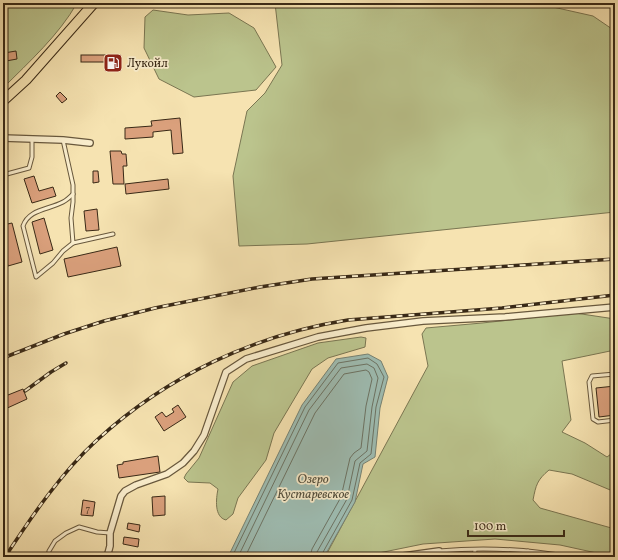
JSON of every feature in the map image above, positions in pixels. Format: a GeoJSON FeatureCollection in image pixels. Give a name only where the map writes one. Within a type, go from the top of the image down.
{"type":"FeatureCollection","features":[{"type":"Feature","properties":{"kind":"main road"},"geometry":{"type":"LineString","coordinates":[[3,101],[26,80],[94,3]]}},
{"type":"Feature","properties":{"kind":"street"},"geometry":{"type":"LineString","coordinates":[[3,138],[63,140],[90,143]]}},
{"type":"Feature","properties":{"kind":"street"},"geometry":{"type":"LineString","coordinates":[[107,557],[110,546],[110,533],[118,504],[125,490],[167,474],[182,463],[194,451],[204,435],[226,372],[246,359],[318,338],[366,328],[615,307]]}},
{"type":"Feature","properties":{"kind":"street"},"geometry":{"type":"LineString","coordinates":[[396,557],[438,554]]}},
{"type":"Feature","properties":{"kind":"lane"},"geometry":{"type":"LineString","coordinates":[[3,174],[29,168],[32,157],[32,139]]}},
{"type":"Feature","properties":{"kind":"lane"},"geometry":{"type":"LineString","coordinates":[[63,140],[73,194],[71,218],[73,244]]}},
{"type":"Feature","properties":{"kind":"lane"},"geometry":{"type":"LineString","coordinates":[[73,194],[65,202],[34,213],[25,220],[23,226],[36,277],[53,263],[63,251],[73,244],[113,234]]}},
{"type":"Feature","properties":{"kind":"lane"},"geometry":{"type":"LineString","coordinates":[[615,374],[592,376],[589,382],[593,418],[598,422],[615,420]]}},
{"type":"Feature","properties":{"kind":"lane"},"geometry":{"type":"LineString","coordinates":[[48,557],[49,551],[55,541],[78,527],[96,532],[110,533]]}},
{"type":"Feature","properties":{"kind":"lane"},"geometry":{"type":"LineString","coordinates":[[474,557],[475,550]]}},
{"type":"Feature","properties":{"kind":"lane"},"geometry":{"type":"LineString","coordinates":[[438,554],[475,550],[528,551],[545,552],[569,557]]}},
{"type":"Feature","properties":{"kind":"lane"},"geometry":{"type":"LineString","coordinates":[[526,557],[528,551]]}},
{"type":"Feature","properties":{"kind":"green space"},"geometry":{"type":"Polygon","coordinates":[[[3,3],[77,3],[70,15],[53,37],[3,88],[3,3]]]}},
{"type":"Feature","properties":{"kind":"green space"},"geometry":{"type":"Polygon","coordinates":[[[275,3],[535,3],[593,16],[615,31],[615,212],[307,244],[239,246],[233,176],[247,111],[265,93],[282,65],[275,3]]]}},
{"type":"Feature","properties":{"kind":"green space"},"geometry":{"type":"Polygon","coordinates":[[[153,10],[188,15],[229,13],[254,28],[276,67],[256,90],[194,97],[159,79],[144,48],[145,17],[153,10]]]}},
{"type":"Feature","properties":{"kind":"green space"},"geometry":{"type":"Polygon","coordinates":[[[575,313],[615,319],[615,350],[562,361],[571,420],[562,432],[585,443],[607,457],[615,451],[615,492],[572,474],[549,470],[538,483],[533,500],[540,508],[615,529],[615,557],[560,545],[495,539],[423,544],[359,557],[325,557],[428,366],[422,334],[426,328],[575,313]]]}},
{"type":"Feature","properties":{"kind":"green space"},"geometry":{"type":"Polygon","coordinates":[[[361,337],[366,338],[365,347],[328,358],[312,369],[274,433],[266,460],[238,498],[233,514],[226,520],[222,518],[219,515],[217,507],[218,489],[210,483],[188,482],[184,478],[199,458],[233,382],[252,366],[318,343],[361,337]]]}},
{"type":"Feature","properties":{"kind":"water","name":"Озеро Кустаревское"},"geometry":{"type":"Polygon","coordinates":[[[368,354],[381,361],[388,377],[380,408],[375,457],[363,464],[355,502],[324,557],[228,557],[302,405],[336,359],[368,354]]]}},
{"type":"Feature","properties":{"kind":"building"},"geometry":{"type":"Polygon","coordinates":[[[16,51],[17,59],[6,61],[4,53],[16,51]]]}},
{"type":"Feature","properties":{"kind":"building"},"geometry":{"type":"Polygon","coordinates":[[[81,55],[112,55],[112,62],[81,62],[81,55]]]}},
{"type":"Feature","properties":{"kind":"building"},"geometry":{"type":"Polygon","coordinates":[[[112,55],[120,55],[120,65],[112,65],[112,55]]]}},
{"type":"Feature","properties":{"kind":"building"},"geometry":{"type":"Polygon","coordinates":[[[60,92],[67,99],[62,103],[56,96],[60,92]]]}},
{"type":"Feature","properties":{"kind":"building"},"geometry":{"type":"Polygon","coordinates":[[[180,118],[183,153],[173,154],[171,130],[153,132],[153,137],[125,139],[125,128],[152,126],[151,121],[180,118]]]}},
{"type":"Feature","properties":{"kind":"building"},"geometry":{"type":"Polygon","coordinates":[[[110,151],[121,151],[122,154],[126,154],[127,166],[123,166],[124,184],[113,184],[110,151]]]}},
{"type":"Feature","properties":{"kind":"building"},"geometry":{"type":"Polygon","coordinates":[[[93,171],[98,171],[99,182],[93,183],[93,171]]]}},
{"type":"Feature","properties":{"kind":"building"},"geometry":{"type":"Polygon","coordinates":[[[34,176],[39,191],[53,187],[56,196],[32,203],[24,179],[34,176]]]}},
{"type":"Feature","properties":{"kind":"building"},"geometry":{"type":"Polygon","coordinates":[[[168,179],[169,189],[126,194],[125,184],[168,179]]]}},
{"type":"Feature","properties":{"kind":"building"},"geometry":{"type":"Polygon","coordinates":[[[97,209],[99,230],[86,231],[84,211],[97,209]]]}},
{"type":"Feature","properties":{"kind":"building"},"geometry":{"type":"Polygon","coordinates":[[[44,218],[53,250],[40,254],[32,222],[44,218]]]}},
{"type":"Feature","properties":{"kind":"building"},"geometry":{"type":"Polygon","coordinates":[[[12,223],[22,262],[8,266],[3,244],[3,225],[12,223]]]}},
{"type":"Feature","properties":{"kind":"building"},"geometry":{"type":"Polygon","coordinates":[[[117,247],[121,266],[68,277],[64,259],[117,247]]]}},
{"type":"Feature","properties":{"kind":"building"},"geometry":{"type":"Polygon","coordinates":[[[615,386],[615,415],[599,417],[596,388],[615,386]]]}},
{"type":"Feature","properties":{"kind":"building"},"geometry":{"type":"Polygon","coordinates":[[[23,389],[27,399],[3,410],[3,397],[23,389]]]}},
{"type":"Feature","properties":{"kind":"building"},"geometry":{"type":"Polygon","coordinates":[[[178,405],[186,417],[164,431],[155,417],[162,412],[166,417],[174,412],[172,409],[178,405]]]}},
{"type":"Feature","properties":{"kind":"building"},"geometry":{"type":"Polygon","coordinates":[[[158,456],[160,472],[119,478],[117,465],[123,464],[123,462],[158,456]]]}},
{"type":"Feature","properties":{"kind":"building"},"geometry":{"type":"Polygon","coordinates":[[[165,496],[165,515],[153,516],[152,497],[165,496]]]}},
{"type":"Feature","properties":{"kind":"building"},"geometry":{"type":"Polygon","coordinates":[[[83,500],[95,502],[93,516],[81,515],[83,500]]]}},
{"type":"Feature","properties":{"kind":"building"},"geometry":{"type":"Polygon","coordinates":[[[128,523],[140,525],[139,532],[127,529],[128,523]]]}},
{"type":"Feature","properties":{"kind":"building"},"geometry":{"type":"Polygon","coordinates":[[[124,537],[139,539],[138,547],[123,544],[124,537]]]}},
{"type":"Feature","properties":{"kind":"railway"},"geometry":{"type":"LineString","coordinates":[[3,358],[64,334],[104,321],[155,308],[260,287],[312,279],[615,259]]}},
{"type":"Feature","properties":{"kind":"railway"},"geometry":{"type":"LineString","coordinates":[[5,557],[36,511],[59,481],[71,466],[97,440],[124,417],[153,396],[182,378],[246,348],[279,336],[348,320],[502,308],[615,295]]}},
{"type":"Feature","properties":{"kind":"railway"},"geometry":{"type":"LineString","coordinates":[[25,391],[66,363]]}},
{"type":"Feature","properties":{"kind":"place","name":"Лукойл"},"geometry":{"type":"Point","coordinates":[113,63]}}]}
